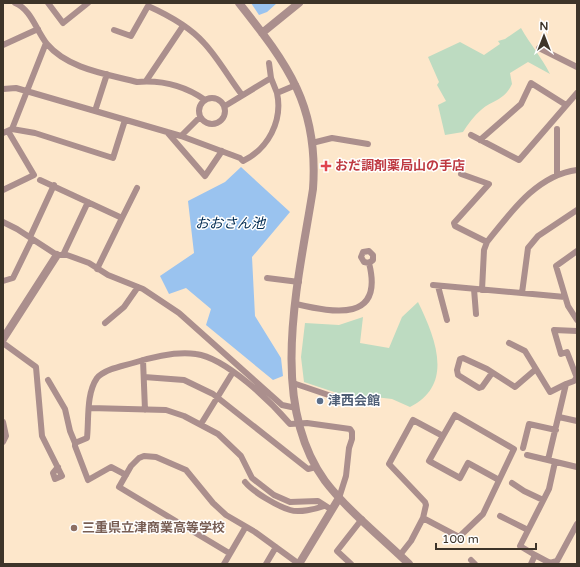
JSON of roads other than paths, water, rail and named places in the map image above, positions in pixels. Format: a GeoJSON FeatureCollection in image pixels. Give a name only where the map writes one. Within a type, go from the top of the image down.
{"type":"FeatureCollection","features":[{"type":"Feature","properties":{"kind":"street"},"geometry":{"type":"LineString","coordinates":[[15,3],[22,7],[46,43],[76,65],[137,82],[146,81],[175,86],[205,100],[214,98],[218,99],[224,106],[224,117],[218,123],[210,124],[200,117]]}},
{"type":"Feature","properties":{"kind":"street"},"geometry":{"type":"LineString","coordinates":[[48,3],[63,23],[88,3]]}},
{"type":"Feature","properties":{"kind":"street"},"geometry":{"type":"LineString","coordinates":[[239,3],[281,58],[296,85],[308,119],[312,143],[314,167],[312,189],[293,335],[293,384],[298,422],[306,448],[316,467],[339,498],[408,564]]}},
{"type":"Feature","properties":{"kind":"street"},"geometry":{"type":"LineString","coordinates":[[262,33],[299,3]]}},
{"type":"Feature","properties":{"kind":"street"},"geometry":{"type":"LineString","coordinates":[[114,30],[131,36],[148,6],[164,13],[204,42],[242,95]]}},
{"type":"Feature","properties":{"kind":"street"},"geometry":{"type":"LineString","coordinates":[[146,81],[183,26]]}},
{"type":"Feature","properties":{"kind":"street"},"geometry":{"type":"LineString","coordinates":[[3,44],[38,29]]}},
{"type":"Feature","properties":{"kind":"street"},"geometry":{"type":"LineString","coordinates":[[8,131],[28,91],[46,43]]}},
{"type":"Feature","properties":{"kind":"street"},"geometry":{"type":"LineString","coordinates":[[539,48],[576,66]]}},
{"type":"Feature","properties":{"kind":"street"},"geometry":{"type":"LineString","coordinates":[[3,89],[16,88],[28,91],[181,136],[240,158],[243,161],[250,157],[267,140],[278,119],[279,104],[277,93],[271,78],[269,62]]}},
{"type":"Feature","properties":{"kind":"street"},"geometry":{"type":"LineString","coordinates":[[95,111],[107,74]]}},
{"type":"Feature","properties":{"kind":"street"},"geometry":{"type":"LineString","coordinates":[[224,106],[271,78]]}},
{"type":"Feature","properties":{"kind":"street"},"geometry":{"type":"LineString","coordinates":[[480,140],[521,104],[530,84],[566,105]]}},
{"type":"Feature","properties":{"kind":"street"},"geometry":{"type":"LineString","coordinates":[[277,93],[296,85]]}},
{"type":"Feature","properties":{"kind":"street"},"geometry":{"type":"LineString","coordinates":[[471,135],[519,160],[577,93]]}},
{"type":"Feature","properties":{"kind":"street"},"geometry":{"type":"LineString","coordinates":[[181,136],[200,117],[200,107],[205,100]]}},
{"type":"Feature","properties":{"kind":"street"},"geometry":{"type":"LineString","coordinates":[[8,131],[35,133],[113,158],[125,120]]}},
{"type":"Feature","properties":{"kind":"street"},"geometry":{"type":"LineString","coordinates":[[557,129],[557,174]]}},
{"type":"Feature","properties":{"kind":"street"},"geometry":{"type":"LineString","coordinates":[[3,190],[34,175],[8,131]]}},
{"type":"Feature","properties":{"kind":"street"},"geometry":{"type":"LineString","coordinates":[[167,132],[205,176],[222,151]]}},
{"type":"Feature","properties":{"kind":"street"},"geometry":{"type":"LineString","coordinates":[[312,143],[332,138],[368,144]]}},
{"type":"Feature","properties":{"kind":"street"},"geometry":{"type":"LineString","coordinates":[[482,290],[484,250],[487,242],[533,191],[557,174],[577,170]]}},
{"type":"Feature","properties":{"kind":"street"},"geometry":{"type":"LineString","coordinates":[[461,174],[488,184],[454,223],[455,226],[487,242]]}},
{"type":"Feature","properties":{"kind":"street"},"geometry":{"type":"LineString","coordinates":[[40,180],[54,185],[122,218]]}},
{"type":"Feature","properties":{"kind":"street"},"geometry":{"type":"LineString","coordinates":[[3,281],[13,278],[54,185]]}},
{"type":"Feature","properties":{"kind":"street"},"geometry":{"type":"LineString","coordinates":[[98,269],[137,188]]}},
{"type":"Feature","properties":{"kind":"street"},"geometry":{"type":"LineString","coordinates":[[3,339],[60,255],[88,202]]}},
{"type":"Feature","properties":{"kind":"street"},"geometry":{"type":"LineString","coordinates":[[522,293],[528,248],[538,236],[577,210]]}},
{"type":"Feature","properties":{"kind":"street"},"geometry":{"type":"LineString","coordinates":[[3,222],[60,255],[89,263],[108,275],[138,287],[179,313],[282,405],[296,408]]}},
{"type":"Feature","properties":{"kind":"street"},"geometry":{"type":"LineString","coordinates":[[577,251],[556,266],[565,297],[577,320]]}},
{"type":"Feature","properties":{"kind":"street"},"geometry":{"type":"LineString","coordinates":[[296,304],[330,311],[351,310],[361,306],[370,296],[373,285],[369,263]]}},
{"type":"Feature","properties":{"kind":"street"},"geometry":{"type":"LineString","coordinates":[[267,278],[299,282]]}},
{"type":"Feature","properties":{"kind":"street"},"geometry":{"type":"LineString","coordinates":[[447,320],[435,286],[565,297]]}},
{"type":"Feature","properties":{"kind":"street"},"geometry":{"type":"LineString","coordinates":[[105,323],[124,307],[138,287]]}},
{"type":"Feature","properties":{"kind":"street"},"geometry":{"type":"LineString","coordinates":[[474,289],[476,314]]}},
{"type":"Feature","properties":{"kind":"street"},"geometry":{"type":"LineString","coordinates":[[509,343],[525,351],[550,392],[576,379],[567,352],[561,354],[554,330],[577,331]]}},
{"type":"Feature","properties":{"kind":"street"},"geometry":{"type":"LineString","coordinates":[[3,343],[36,366],[42,436],[58,467]]}},
{"type":"Feature","properties":{"kind":"street"},"geometry":{"type":"LineString","coordinates":[[75,442],[87,438],[92,390],[98,377],[115,368],[143,360],[172,355],[194,354],[204,356],[233,372],[270,402],[290,424],[298,422],[350,429],[352,432],[346,476],[339,498],[328,508],[299,564],[220,510],[186,470],[156,457],[144,456],[134,462],[119,487],[229,553]]}},
{"type":"Feature","properties":{"kind":"street"},"geometry":{"type":"LineString","coordinates":[[492,372],[480,388],[458,374],[457,364],[460,359],[463,358],[492,372],[515,387],[536,368]]}},
{"type":"Feature","properties":{"kind":"street"},"geometry":{"type":"LineString","coordinates":[[143,360],[145,410]]}},
{"type":"Feature","properties":{"kind":"street"},"geometry":{"type":"LineString","coordinates":[[201,424],[233,372]]}},
{"type":"Feature","properties":{"kind":"street"},"geometry":{"type":"LineString","coordinates":[[144,377],[184,380],[218,396],[308,469],[316,467]]}},
{"type":"Feature","properties":{"kind":"street"},"geometry":{"type":"LineString","coordinates":[[48,380],[65,409],[70,431],[88,480],[112,467],[126,475]]}},
{"type":"Feature","properties":{"kind":"street"},"geometry":{"type":"LineString","coordinates":[[293,384],[349,402]]}},
{"type":"Feature","properties":{"kind":"street"},"geometry":{"type":"LineString","coordinates":[[548,460],[566,384]]}},
{"type":"Feature","properties":{"kind":"street"},"geometry":{"type":"LineString","coordinates":[[90,408],[166,410],[176,412],[210,429],[235,450],[241,456],[252,478],[274,495],[290,502],[318,501],[328,508]]}},
{"type":"Feature","properties":{"kind":"street"},"geometry":{"type":"LineString","coordinates":[[423,518],[459,537],[483,514],[514,449],[454,415],[428,461],[460,478],[468,463],[499,480]]}},
{"type":"Feature","properties":{"kind":"street"},"geometry":{"type":"LineString","coordinates":[[559,416],[577,421]]}},
{"type":"Feature","properties":{"kind":"street"},"geometry":{"type":"LineString","coordinates":[[400,555],[411,541],[423,518],[426,505],[389,464],[413,420],[443,436]]}},
{"type":"Feature","properties":{"kind":"street"},"geometry":{"type":"LineString","coordinates":[[3,422],[6,436],[3,442]]}},
{"type":"Feature","properties":{"kind":"street"},"geometry":{"type":"LineString","coordinates":[[523,448],[529,424],[556,430]]}},
{"type":"Feature","properties":{"kind":"street"},"geometry":{"type":"LineString","coordinates":[[527,455],[577,467]]}},
{"type":"Feature","properties":{"kind":"street"},"geometry":{"type":"LineString","coordinates":[[556,462],[549,489],[520,546],[550,563],[557,561],[577,524]]}},
{"type":"Feature","properties":{"kind":"street"},"geometry":{"type":"LineString","coordinates":[[244,482],[256,492],[290,510],[328,508]]}},
{"type":"Feature","properties":{"kind":"street"},"geometry":{"type":"LineString","coordinates":[[512,483],[524,491],[543,500]]}},
{"type":"Feature","properties":{"kind":"street"},"geometry":{"type":"LineString","coordinates":[[500,516],[528,530]]}},
{"type":"Feature","properties":{"kind":"street"},"geometry":{"type":"LineString","coordinates":[[351,564],[337,551],[362,519]]}},
{"type":"Feature","properties":{"kind":"street"},"geometry":{"type":"LineString","coordinates":[[224,564],[229,553],[245,528]]}},
{"type":"Feature","properties":{"kind":"street"},"geometry":{"type":"LineString","coordinates":[[266,564],[276,547]]}},
{"type":"Feature","properties":{"kind":"street"},"geometry":{"type":"LineString","coordinates":[[531,564],[535,555]]}},
{"type":"Feature","properties":{"kind":"water"},"geometry":{"type":"Polygon","coordinates":[[[251,3],[277,3],[267,12],[259,15],[251,3]]]}},
{"type":"Feature","properties":{"kind":"water","name":"おおさん池"},"geometry":{"type":"Polygon","coordinates":[[[241,167],[290,212],[252,257],[255,316],[281,358],[283,376],[273,380],[206,325],[211,309],[186,288],[169,294],[160,276],[194,253],[188,201],[225,182],[241,167]]]}},
{"type":"Feature","properties":{"kind":"place","name":"おだ調剤薬局山の手店"},"geometry":{"type":"Point","coordinates":[326,166]}},
{"type":"Feature","properties":{"kind":"place","name":"津西会館"},"geometry":{"type":"Point","coordinates":[320,401]}},
{"type":"Feature","properties":{"kind":"place","name":"三重県立津商業高等学校"},"geometry":{"type":"Point","coordinates":[74,528]}}]}
